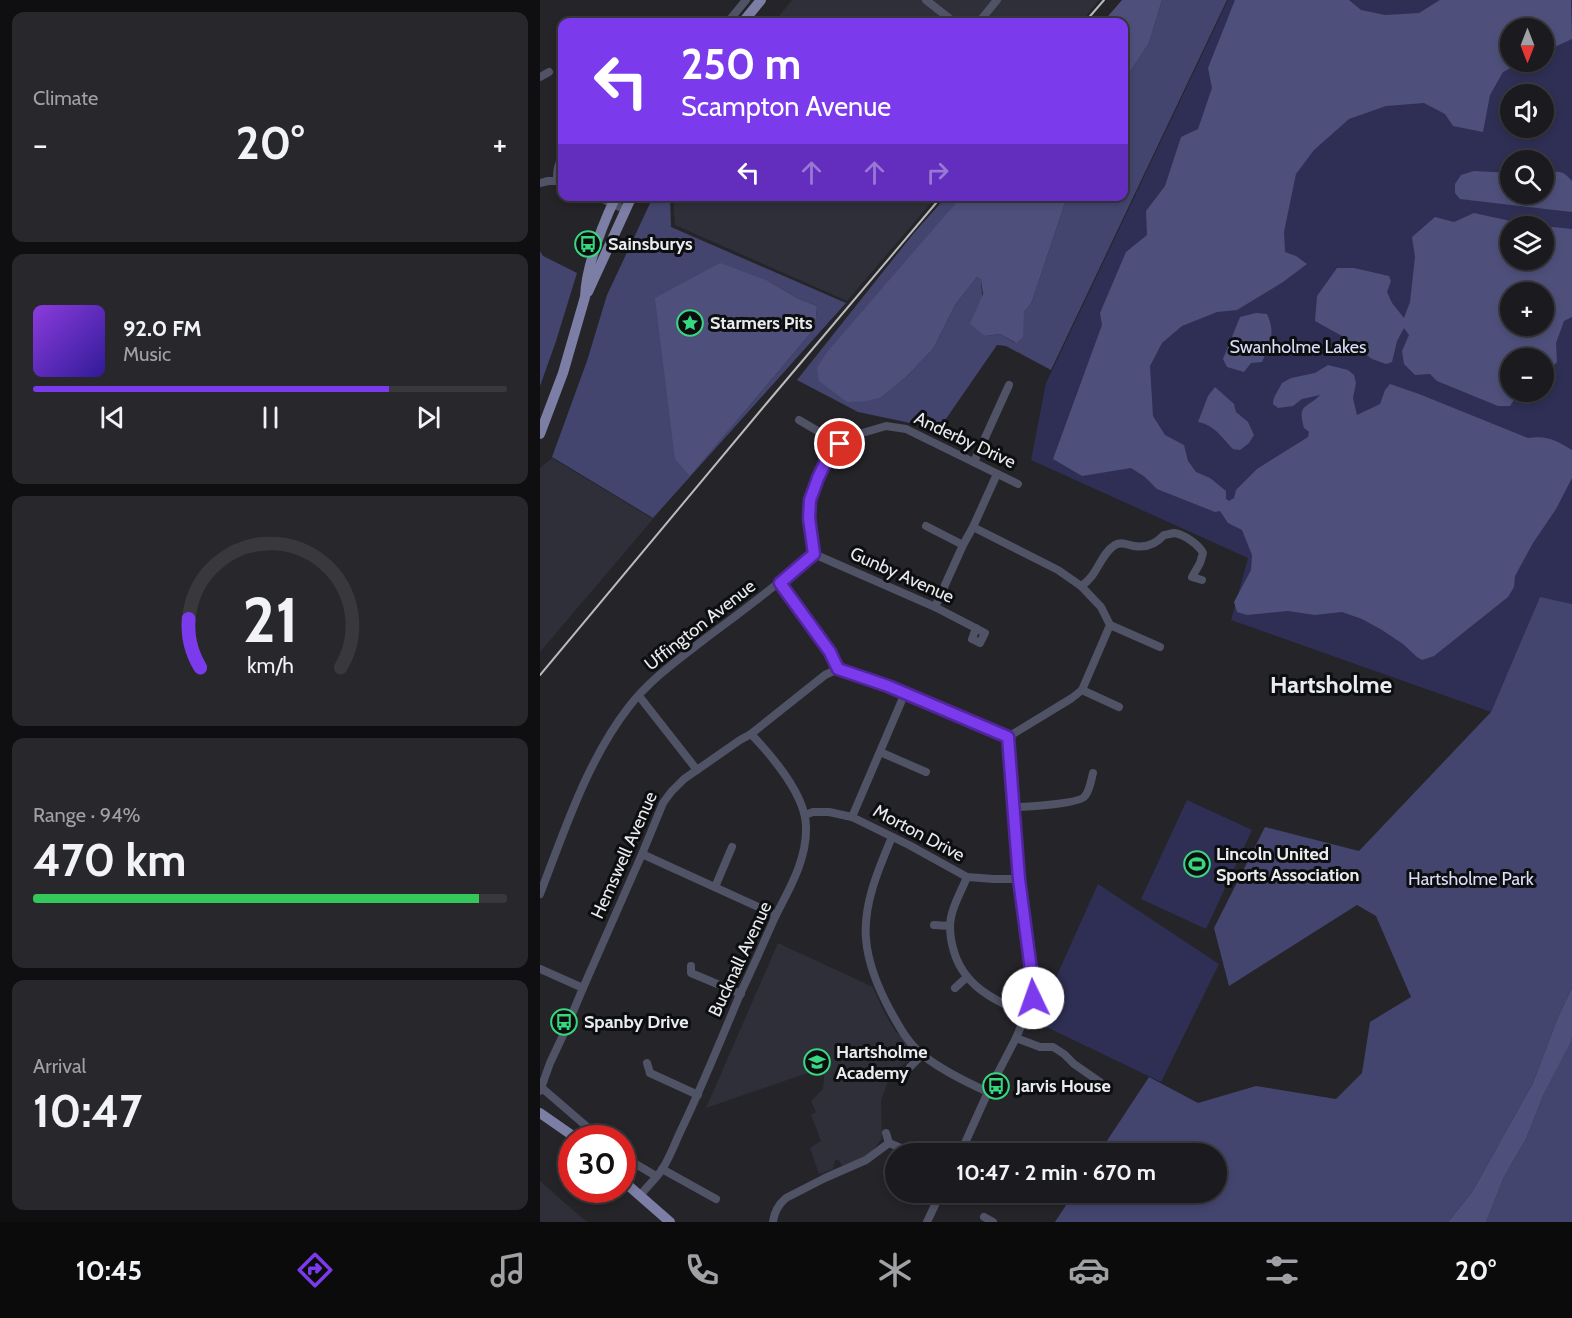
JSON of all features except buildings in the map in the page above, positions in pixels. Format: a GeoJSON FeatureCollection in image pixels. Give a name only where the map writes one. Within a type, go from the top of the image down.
{"type":"FeatureCollection","features":[{"type":"Feature","properties":{"kind":"main road"},"geometry":{"type":"LineString","coordinates":[[746,18],[761,0]]}},
{"type":"Feature","properties":{"kind":"main road"},"geometry":{"type":"LineString","coordinates":[[540,434],[563,373],[585,297],[585,285],[591,266],[622,201]]}},
{"type":"Feature","properties":{"kind":"main road"},"geometry":{"type":"LineString","coordinates":[[585,297],[592,287],[604,256],[622,201]]}},
{"type":"Feature","properties":{"kind":"main road"},"geometry":{"type":"LineString","coordinates":[[540,1113],[558,1126]]}},
{"type":"Feature","properties":{"kind":"main road"},"geometry":{"type":"LineString","coordinates":[[636,1192],[670,1222]]}},
{"type":"Feature","properties":{"kind":"street"},"geometry":{"type":"LineString","coordinates":[[732,18],[746,0]]}},
{"type":"Feature","properties":{"kind":"street"},"geometry":{"type":"LineString","coordinates":[[926,0],[949,18]]}},
{"type":"Feature","properties":{"kind":"street"},"geometry":{"type":"LineString","coordinates":[[982,18],[997,0]]}},
{"type":"Feature","properties":{"kind":"street"},"geometry":{"type":"LineString","coordinates":[[540,77],[549,72]]}},
{"type":"Feature","properties":{"kind":"street"},"geometry":{"type":"LineString","coordinates":[[540,183],[558,181]]}},
{"type":"Feature","properties":{"kind":"street"},"geometry":{"type":"LineString","coordinates":[[974,462],[1009,385]]}},
{"type":"Feature","properties":{"kind":"street"},"geometry":{"type":"LineString","coordinates":[[799,420],[840,444]]}},
{"type":"Feature","properties":{"kind":"street","name":"Anderby Drive"},"geometry":{"type":"LineString","coordinates":[[814,554],[809,518],[810,500],[818,478],[828,457],[840,444],[859,434],[886,426],[906,429],[1018,484]]}},
{"type":"Feature","properties":{"kind":"street"},"geometry":{"type":"LineString","coordinates":[[935,607],[998,474]]}},
{"type":"Feature","properties":{"kind":"street"},"geometry":{"type":"LineString","coordinates":[[926,526],[963,545]]}},
{"type":"Feature","properties":{"kind":"street"},"geometry":{"type":"LineString","coordinates":[[973,527],[1050,566],[1081,586],[1101,607],[1110,625],[1160,647]]}},
{"type":"Feature","properties":{"kind":"street"},"geometry":{"type":"LineString","coordinates":[[1081,586],[1088,582],[1104,556],[1115,545],[1128,543],[1134,546],[1147,546],[1164,535],[1174,533],[1200,547],[1203,553],[1192,577],[1202,580]]}},
{"type":"Feature","properties":{"kind":"street","name":"Uffington Avenue"},"geometry":{"type":"LineString","coordinates":[[540,894],[564,831],[592,768],[610,732],[630,706],[664,671],[780,583],[814,554]]}},
{"type":"Feature","properties":{"kind":"street","name":"Gunby Avenue"},"geometry":{"type":"LineString","coordinates":[[814,554],[935,607],[976,628]]}},
{"type":"Feature","properties":{"kind":"street"},"geometry":{"type":"LineString","coordinates":[[780,583],[830,652],[838,669],[905,693],[1008,737]]}},
{"type":"Feature","properties":{"kind":"street"},"geometry":{"type":"LineString","coordinates":[[1008,737],[1082,690],[1110,625]]}},
{"type":"Feature","properties":{"kind":"street","name":"Hemswell Avenue"},"geometry":{"type":"LineString","coordinates":[[541,1090],[582,988],[663,803],[670,792],[684,779],[752,734],[825,675],[838,669]]}},
{"type":"Feature","properties":{"kind":"street"},"geometry":{"type":"LineString","coordinates":[[1082,690],[1119,707]]}},
{"type":"Feature","properties":{"kind":"street"},"geometry":{"type":"LineString","coordinates":[[852,817],[905,693]]}},
{"type":"Feature","properties":{"kind":"street"},"geometry":{"type":"LineString","coordinates":[[639,696],[697,770]]}},
{"type":"Feature","properties":{"kind":"street","name":"Bucknall Avenue"},"geometry":{"type":"LineString","coordinates":[[640,1196],[659,1172],[698,1095],[776,915],[797,874],[806,843],[805,815],[791,783],[752,734]]}},
{"type":"Feature","properties":{"kind":"street"},"geometry":{"type":"LineString","coordinates":[[965,1143],[1033,998],[1019,879],[1008,737]]}},
{"type":"Feature","properties":{"kind":"street"},"geometry":{"type":"LineString","coordinates":[[880,752],[926,772]]}},
{"type":"Feature","properties":{"kind":"street"},"geometry":{"type":"LineString","coordinates":[[1013,807],[1081,800],[1086,796],[1093,772]]}},
{"type":"Feature","properties":{"kind":"street","name":"Morton Drive"},"geometry":{"type":"LineString","coordinates":[[805,815],[813,812],[829,812],[852,817],[967,877],[1019,879]]}},
{"type":"Feature","properties":{"kind":"street"},"geometry":{"type":"LineString","coordinates":[[892,837],[880,865],[868,906],[866,939],[877,984],[903,1034],[922,1055],[959,1078],[988,1092]]}},
{"type":"Feature","properties":{"kind":"street"},"geometry":{"type":"LineString","coordinates":[[715,887],[732,847]]}},
{"type":"Feature","properties":{"kind":"street"},"geometry":{"type":"LineString","coordinates":[[642,854],[776,915]]}},
{"type":"Feature","properties":{"kind":"street"},"geometry":{"type":"LineString","coordinates":[[967,877],[957,898],[950,926],[954,952],[959,965],[975,986],[996,1001],[1027,1014]]}},
{"type":"Feature","properties":{"kind":"street"},"geometry":{"type":"LineString","coordinates":[[934,925],[950,926]]}},
{"type":"Feature","properties":{"kind":"street"},"geometry":{"type":"LineString","coordinates":[[540,969],[582,988]]}},
{"type":"Feature","properties":{"kind":"street"},"geometry":{"type":"LineString","coordinates":[[689,972],[741,994]]}},
{"type":"Feature","properties":{"kind":"street"},"geometry":{"type":"LineString","coordinates":[[955,988],[967,977]]}},
{"type":"Feature","properties":{"kind":"street"},"geometry":{"type":"LineString","coordinates":[[1016,1038],[1040,1047],[1053,1047],[1100,1082]]}},
{"type":"Feature","properties":{"kind":"street"},"geometry":{"type":"LineString","coordinates":[[910,1067],[922,1055]]}},
{"type":"Feature","properties":{"kind":"street"},"geometry":{"type":"LineString","coordinates":[[647,1063],[646,1074],[698,1095]]}},
{"type":"Feature","properties":{"kind":"street"},"geometry":{"type":"LineString","coordinates":[[541,1090],[584,1125]]}},
{"type":"Feature","properties":{"kind":"street"},"geometry":{"type":"LineString","coordinates":[[886,1133],[889,1143]]}},
{"type":"Feature","properties":{"kind":"street"},"geometry":{"type":"LineString","coordinates":[[773,1222],[777,1209],[786,1198],[866,1160],[885,1146]]}},
{"type":"Feature","properties":{"kind":"street"},"geometry":{"type":"LineString","coordinates":[[636,1162],[716,1199]]}},
{"type":"Feature","properties":{"kind":"street"},"geometry":{"type":"LineString","coordinates":[[927,1222],[936,1203]]}},
{"type":"Feature","properties":{"kind":"street"},"geometry":{"type":"LineString","coordinates":[[984,1217],[993,1222]]}},
{"type":"Feature","properties":{"kind":"shaded area"},"geometry":{"type":"Polygon","coordinates":[[[792,0],[1099,0],[1084,18],[777,18],[792,0]]]}},
{"type":"Feature","properties":{"kind":"shaded area"},"geometry":{"type":"Polygon","coordinates":[[[1122,0],[1162,0],[1149,43],[1128,75],[1128,18],[1106,18],[1122,0]]]}},
{"type":"Feature","properties":{"kind":"shaded area"},"geometry":{"type":"Polygon","coordinates":[[[1235,0],[1349,0],[1361,10],[1385,15],[1419,13],[1440,0],[1571,0],[1572,39],[1554,47],[1554,18],[1500,18],[1500,72],[1503,72],[1490,95],[1483,132],[1453,126],[1445,114],[1424,103],[1386,106],[1349,119],[1314,150],[1296,174],[1284,232],[1285,252],[1307,264],[1283,282],[1237,310],[1217,312],[1182,326],[1162,343],[1150,366],[1153,416],[1165,435],[1184,445],[1188,461],[1196,472],[1210,478],[1226,491],[1226,499],[1229,501],[1234,498],[1236,490],[1257,469],[1308,437],[1309,432],[1304,428],[1302,420],[1303,410],[1320,395],[1302,399],[1293,406],[1278,408],[1273,401],[1282,383],[1291,378],[1315,373],[1328,365],[1348,370],[1354,375],[1356,383],[1353,398],[1357,415],[1380,404],[1390,384],[1528,438],[1551,439],[1572,450],[1572,478],[1515,576],[1514,587],[1508,597],[1434,656],[1422,660],[1382,630],[1362,619],[1342,612],[1315,615],[1288,611],[1247,615],[1237,612],[1234,602],[1251,570],[1252,555],[1242,530],[1228,523],[1220,511],[1215,512],[1157,489],[1131,468],[1082,476],[1053,459],[1102,325],[1100,313],[1126,252],[1147,235],[1146,211],[1165,186],[1181,137],[1198,129],[1212,88],[1208,68],[1235,0]]]}},
{"type":"Feature","properties":{"kind":"shaded area"},"geometry":{"type":"Polygon","coordinates":[[[1474,171],[1500,172],[1500,204],[1460,199],[1455,193],[1455,184],[1461,175],[1474,171]]]}},
{"type":"Feature","properties":{"kind":"shaded area"},"geometry":{"type":"Polygon","coordinates":[[[1554,172],[1562,172],[1572,181],[1572,212],[1503,204],[1554,204],[1554,172]]]}},
{"type":"Feature","properties":{"kind":"shaded area"},"geometry":{"type":"Polygon","coordinates":[[[673,201],[933,201],[847,301],[675,225],[673,201]]]}},
{"type":"Feature","properties":{"kind":"shaded area"},"geometry":{"type":"Polygon","coordinates":[[[958,201],[1066,201],[1031,304],[1024,312],[1023,337],[1016,343],[1000,334],[985,336],[970,324],[983,294],[981,280],[977,277],[955,305],[933,349],[907,376],[882,397],[847,402],[819,381],[817,368],[828,351],[958,201]]]}},
{"type":"Feature","properties":{"kind":"shaded area"},"geometry":{"type":"Polygon","coordinates":[[[1474,213],[1500,219],[1500,270],[1554,270],[1554,227],[1572,229],[1572,317],[1564,321],[1556,343],[1557,362],[1554,365],[1554,348],[1500,348],[1500,402],[1513,402],[1510,406],[1498,406],[1437,381],[1430,374],[1415,375],[1404,364],[1402,351],[1409,335],[1404,328],[1397,341],[1392,362],[1386,364],[1372,359],[1342,336],[1315,321],[1317,296],[1337,268],[1354,268],[1389,276],[1391,281],[1387,292],[1392,303],[1404,318],[1410,302],[1415,257],[1412,237],[1435,217],[1454,222],[1474,213]]]}},
{"type":"Feature","properties":{"kind":"shaded area"},"geometry":{"type":"Polygon","coordinates":[[[720,263],[768,281],[797,298],[817,306],[815,328],[690,476],[675,459],[655,298],[720,263]]]}},
{"type":"Feature","properties":{"kind":"shaded area"},"geometry":{"type":"Polygon","coordinates":[[[1256,313],[1267,314],[1271,327],[1269,344],[1262,362],[1251,363],[1244,372],[1227,367],[1223,359],[1240,317],[1256,313]]]}},
{"type":"Feature","properties":{"kind":"shaded area"},"geometry":{"type":"Polygon","coordinates":[[[1215,387],[1234,404],[1236,412],[1248,422],[1254,435],[1249,443],[1240,450],[1233,449],[1214,429],[1198,422],[1208,396],[1215,387]]]}},
{"type":"Feature","properties":{"kind":"shaded area"},"geometry":{"type":"Polygon","coordinates":[[[552,458],[653,519],[540,652],[540,468],[552,458]]]}},
{"type":"Feature","properties":{"kind":"shaded area","name":"Hartsholme Academy"},"geometry":{"type":"Polygon","coordinates":[[[778,943],[873,987],[895,1031],[911,1044],[914,1052],[914,1057],[899,1068],[887,1083],[881,1101],[882,1138],[870,1155],[842,1166],[838,1159],[833,1169],[819,1174],[810,1148],[821,1141],[811,1115],[816,1112],[811,1101],[823,1089],[825,1067],[706,1108],[778,943]]]}},
{"type":"Feature","properties":{"kind":"shaded area"},"geometry":{"type":"Polygon","coordinates":[[[1572,988],[1571,1041],[1543,1096],[1526,1139],[1504,1177],[1486,1222],[1448,1222],[1472,1192],[1533,1083],[1558,1017],[1572,988]]]}},
{"type":"Feature","properties":{"kind":"shaded area"},"geometry":{"type":"Polygon","coordinates":[[[540,1181],[558,1197],[558,1203],[565,1203],[587,1222],[540,1222],[540,1181]]]}},
{"type":"Feature","properties":{"kind":"green space"},"geometry":{"type":"Polygon","coordinates":[[[1162,0],[1227,0],[1051,370],[1006,346],[997,345],[939,429],[858,412],[797,380],[913,234],[942,201],[958,201],[946,215],[882,397],[907,376],[933,349],[955,305],[977,277],[981,280],[985,336],[1000,334],[1015,343],[1024,312],[1031,304],[1066,201],[1128,201],[1128,75],[1149,43],[1162,0]]]}},
{"type":"Feature","properties":{"kind":"green space","name":"Swanholme Lakes"},"geometry":{"type":"Polygon","coordinates":[[[1228,0],[1572,0],[1572,604],[1540,598],[1491,712],[1231,620],[1248,558],[1031,460],[1046,383],[1228,0]]]}},
{"type":"Feature","properties":{"kind":"green space"},"geometry":{"type":"Polygon","coordinates":[[[651,201],[670,201],[671,227],[846,303],[653,518],[552,457],[587,361],[607,295],[651,201]],[[768,281],[690,476],[815,328],[817,306],[797,298],[768,281]]]}},
{"type":"Feature","properties":{"kind":"green space"},"geometry":{"type":"Polygon","coordinates":[[[540,251],[543,256],[577,273],[540,386],[540,251]]]}},
{"type":"Feature","properties":{"kind":"green space","name":"Hartsholme Park"},"geometry":{"type":"Polygon","coordinates":[[[1540,597],[1572,604],[1572,988],[1558,1017],[1533,1083],[1472,1192],[1448,1222],[1055,1222],[1067,1203],[1227,1203],[1227,1143],[1106,1143],[1149,1077],[1198,1103],[1256,1086],[1336,1099],[1362,1073],[1370,1022],[1411,997],[1376,916],[1357,905],[1229,986],[1214,928],[1265,827],[1359,851],[1491,712],[1540,597]]]}},
{"type":"Feature","properties":{"kind":"green space","name":"Lincoln United Sports Association"},"geometry":{"type":"Polygon","coordinates":[[[1187,800],[1252,830],[1206,929],[1141,899],[1187,800]]]}},
{"type":"Feature","properties":{"kind":"green space"},"geometry":{"type":"Polygon","coordinates":[[[1098,884],[1219,964],[1161,1082],[1036,1022],[1098,884]]]}},
{"type":"Feature","properties":{"kind":"green space"},"geometry":{"type":"Polygon","coordinates":[[[1572,1038],[1572,1222],[1486,1222],[1504,1177],[1526,1139],[1543,1096],[1572,1038]]]}},
{"type":"Feature","properties":{"kind":"railway"},"geometry":{"type":"LineString","coordinates":[[1088,18],[1104,0]]}},
{"type":"Feature","properties":{"kind":"railway"},"geometry":{"type":"LineString","coordinates":[[540,675],[938,201]]}},
{"type":"Feature","properties":{"kind":"place","name":"Sainsburys"},"geometry":{"type":"Point","coordinates":[588,244]}},
{"type":"Feature","properties":{"kind":"place","name":"Starmers Pits"},"geometry":{"type":"Point","coordinates":[690,323]}},
{"type":"Feature","properties":{"kind":"place","name":"Lincoln United Sports Association"},"geometry":{"type":"Point","coordinates":[1197,864]}},
{"type":"Feature","properties":{"kind":"place","name":"Spanby Drive"},"geometry":{"type":"Point","coordinates":[564,1022]}},
{"type":"Feature","properties":{"kind":"place","name":"Hartsholme Academy"},"geometry":{"type":"Point","coordinates":[817,1062]}},
{"type":"Feature","properties":{"kind":"place","name":"Jarvis House"},"geometry":{"type":"Point","coordinates":[996,1086]}},
{"type":"Feature","properties":{"kind":"district","name":"Hartsholme"},"geometry":{"type":"Point","coordinates":[1331,685]}},
{"type":"Feature","properties":{"kind":"route"},"geometry":{"type":"LineString","coordinates":[[840,444],[828,457],[810,500],[809,518],[814,554],[780,583],[830,652],[838,669],[888,686],[1008,737],[1019,879],[1033,998]]}}]}
